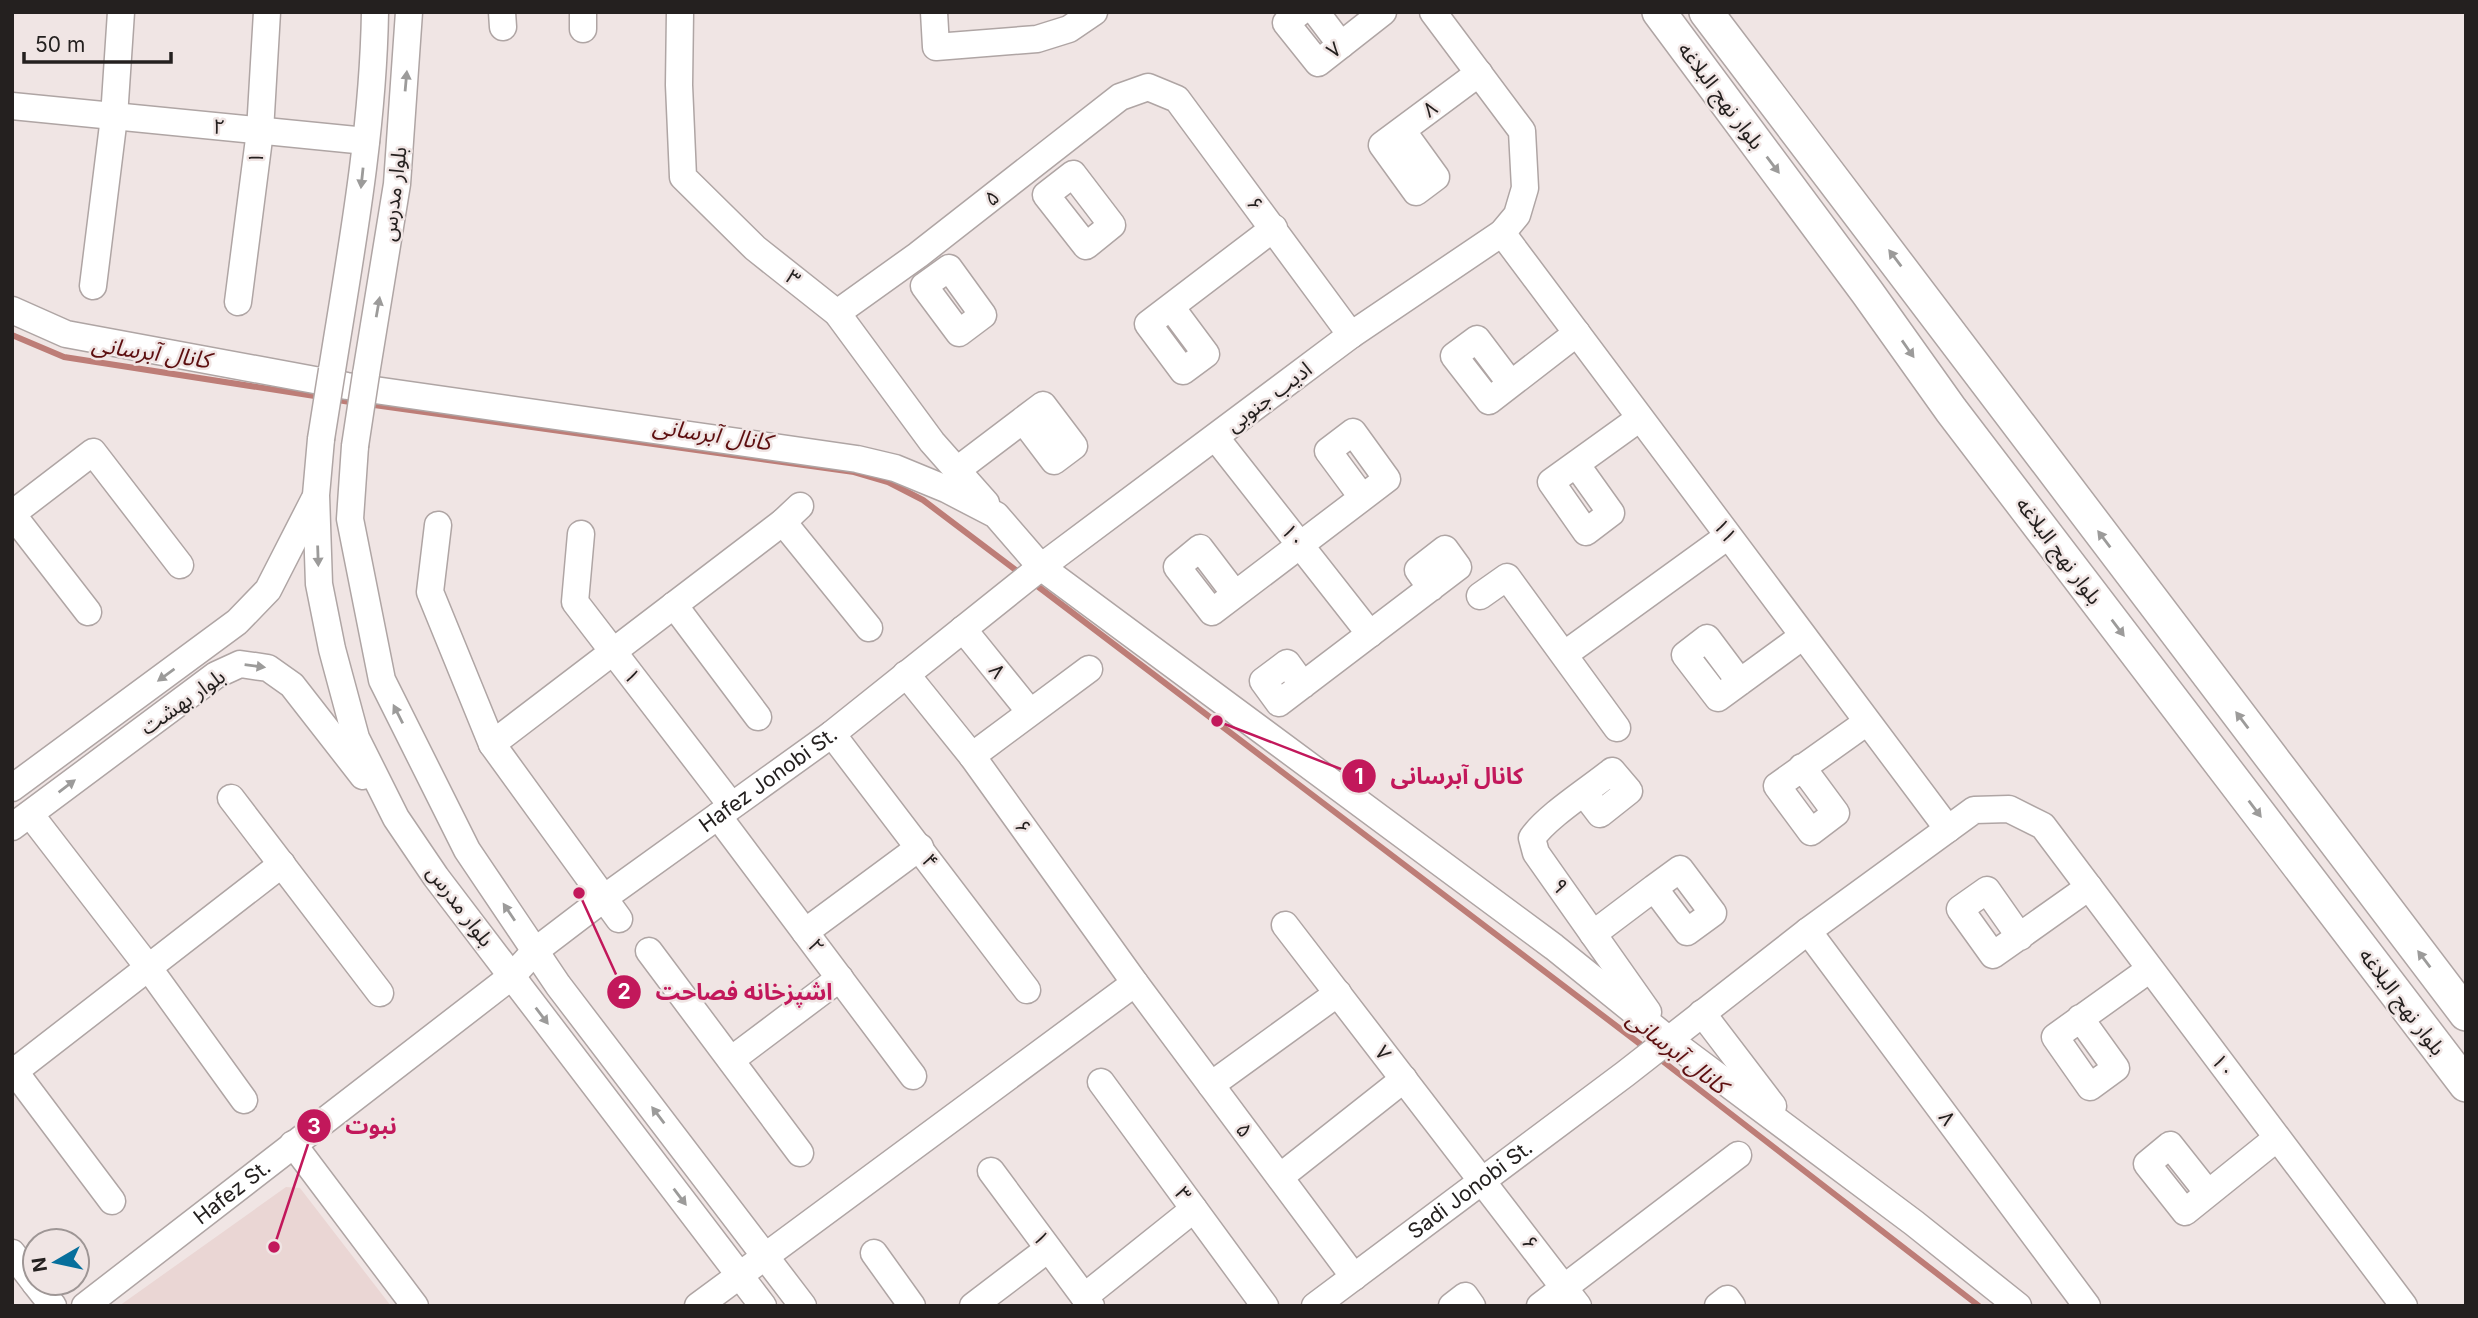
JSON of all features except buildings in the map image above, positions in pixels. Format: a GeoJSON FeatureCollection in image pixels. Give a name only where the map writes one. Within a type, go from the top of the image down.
{"type":"FeatureCollection","features":[{"type":"Feature","properties":{"kind":"main road","name":"بلوار نهج البلاغه"},"geometry":{"type":"LineString","coordinates":[[1659,12],[1951,410],[2466,1085]]}},
{"type":"Feature","properties":{"kind":"main road","name":"بلوار نهج البلاغه"},"geometry":{"type":"LineString","coordinates":[[1706,12],[2466,1014]]}},
{"type":"Feature","properties":{"kind":"street"},"geometry":{"type":"LineString","coordinates":[[93,286],[114,117],[121,12]]}},
{"type":"Feature","properties":{"kind":"street","name":"۱"},"geometry":{"type":"LineString","coordinates":[[237,302],[260,131],[267,12]]}},
{"type":"Feature","properties":{"kind":"street","name":"بلوار مدرس"},"geometry":{"type":"LineString","coordinates":[[375,12],[374,61],[360,193],[321,439],[316,495],[319,584],[332,649],[356,738],[396,818],[436,877],[763,1306]]}},
{"type":"Feature","properties":{"kind":"street","name":"بلوار مدرس"},"geometry":{"type":"LineString","coordinates":[[409,12],[397,184],[355,446],[349,519],[382,680],[467,850],[558,985],[803,1306]]}},
{"type":"Feature","properties":{"kind":"street","name":"۳"},"geometry":{"type":"LineString","coordinates":[[680,12],[679,85],[683,177],[755,248],[837,313],[932,442],[1041,567],[1554,947],[1668,1039],[1914,1223],[2018,1306]]}},
{"type":"Feature","properties":{"kind":"street"},"geometry":{"type":"LineString","coordinates":[[934,12],[936,47],[1037,39],[1068,21],[1094,12]]}},
{"type":"Feature","properties":{"kind":"street","name":"۷"},"geometry":{"type":"LineString","coordinates":[[1300,12],[1286,23],[1318,63],[1383,12]]}},
{"type":"Feature","properties":{"kind":"street"},"geometry":{"type":"LineString","coordinates":[[1316,12],[1341,45]]}},
{"type":"Feature","properties":{"kind":"street"},"geometry":{"type":"LineString","coordinates":[[1433,12],[1522,131],[1525,188],[1517,215],[1502,233]]}},
{"type":"Feature","properties":{"kind":"street","name":"۸"},"geometry":{"type":"LineString","coordinates":[[1392,137],[1479,73]]}},
{"type":"Feature","properties":{"kind":"street","name":"۵"},"geometry":{"type":"LineString","coordinates":[[837,313],[918,255],[1120,97],[1148,87]]}},
{"type":"Feature","properties":{"kind":"street","name":"۶"},"geometry":{"type":"LineString","coordinates":[[1148,87],[1177,99],[1351,335]]}},
{"type":"Feature","properties":{"kind":"street","name":"۲"},"geometry":{"type":"LineString","coordinates":[[12,106],[366,141]]}},
{"type":"Feature","properties":{"kind":"street"},"geometry":{"type":"LineString","coordinates":[[1040,160],[1059,185]]}},
{"type":"Feature","properties":{"kind":"street"},"geometry":{"type":"LineString","coordinates":[[1171,307],[1273,228]]}},
{"type":"Feature","properties":{"kind":"street","name":"۱۱"},"geometry":{"type":"LineString","coordinates":[[1502,233],[1948,829]]}},
{"type":"Feature","properties":{"kind":"street","name":"ادیب جنوبی"},"geometry":{"type":"LineString","coordinates":[[998,603],[1041,567],[1351,335],[1502,233]]}},
{"type":"Feature","properties":{"kind":"street"},"geometry":{"type":"LineString","coordinates":[[918,255],[935,278]]}},
{"type":"Feature","properties":{"kind":"street"},"geometry":{"type":"LineString","coordinates":[[12,310],[66,334],[347,386],[857,459],[895,468],[946,489],[996,515]]}},
{"type":"Feature","properties":{"kind":"street"},"geometry":{"type":"LineString","coordinates":[[1511,384],[1577,333]]}},
{"type":"Feature","properties":{"kind":"street"},"geometry":{"type":"LineString","coordinates":[[1576,464],[1640,418]]}},
{"type":"Feature","properties":{"kind":"street"},"geometry":{"type":"LineString","coordinates":[[957,470],[1023,420]]}},
{"type":"Feature","properties":{"kind":"street","name":"۱۰"},"geometry":{"type":"LineString","coordinates":[[1216,438],[1370,635]]}},
{"type":"Feature","properties":{"kind":"street"},"geometry":{"type":"LineString","coordinates":[[88,612],[12,514],[93,452],[180,565]]}},
{"type":"Feature","properties":{"kind":"street","name":"بلوار بهشت"},"geometry":{"type":"LineString","coordinates":[[12,788],[237,622],[268,590],[316,495]]}},
{"type":"Feature","properties":{"kind":"street"},"geometry":{"type":"LineString","coordinates":[[1235,594],[1363,497]]}},
{"type":"Feature","properties":{"kind":"street"},"geometry":{"type":"LineString","coordinates":[[492,744],[791,514],[869,628]]}},
{"type":"Feature","properties":{"kind":"street"},"geometry":{"type":"LineString","coordinates":[[438,525],[430,592],[492,744],[619,919]]}},
{"type":"Feature","properties":{"kind":"street","name":"۱"},"geometry":{"type":"LineString","coordinates":[[581,534],[575,602],[613,650],[724,810]]}},
{"type":"Feature","properties":{"kind":"street"},"geometry":{"type":"LineString","coordinates":[[1565,654],[1728,536]]}},
{"type":"Feature","properties":{"kind":"street"},"geometry":{"type":"LineString","coordinates":[[1480,596],[1507,577],[1617,728]]}},
{"type":"Feature","properties":{"kind":"street"},"geometry":{"type":"LineString","coordinates":[[1303,685],[1431,587]]}},
{"type":"Feature","properties":{"kind":"street","name":"Hafez Jonobi St."},"geometry":{"type":"LineString","coordinates":[[512,976],[535,951],[724,810],[832,734],[998,603]]}},
{"type":"Feature","properties":{"kind":"street"},"geometry":{"type":"LineString","coordinates":[[674,605],[758,717]]}},
{"type":"Feature","properties":{"kind":"street","name":"۸"},"geometry":{"type":"LineString","coordinates":[[963,629],[1030,712]]}},
{"type":"Feature","properties":{"kind":"street"},"geometry":{"type":"LineString","coordinates":[[1740,681],[1803,636]]}},
{"type":"Feature","properties":{"kind":"street"},"geometry":{"type":"LineString","coordinates":[[199,651],[208,648],[216,652],[221,659],[221,668],[216,675]]}},
{"type":"Feature","properties":{"kind":"street","name":"بلوار بهشت"},"geometry":{"type":"LineString","coordinates":[[21,820],[216,675],[240,664],[268,668],[292,685],[396,818]]}},
{"type":"Feature","properties":{"kind":"street"},"geometry":{"type":"LineString","coordinates":[[972,756],[1088,669]]}},
{"type":"Feature","properties":{"kind":"street","name":"۶"},"geometry":{"type":"LineString","coordinates":[[906,674],[972,756],[1135,983]]}},
{"type":"Feature","properties":{"kind":"street"},"geometry":{"type":"LineString","coordinates":[[1802,767],[1867,722]]}},
{"type":"Feature","properties":{"kind":"street","name":"۴"},"geometry":{"type":"LineString","coordinates":[[832,734],[1027,990]]}},
{"type":"Feature","properties":{"kind":"street","name":"۹"},"geometry":{"type":"LineString","coordinates":[[1629,791],[1612,771],[1538,829],[1532,838],[1536,853],[1668,1039]]}},
{"type":"Feature","properties":{"kind":"street"},"geometry":{"type":"LineString","coordinates":[[232,798],[380,993]]}},
{"type":"Feature","properties":{"kind":"street","name":"Sadi Jonobi St."},"geometry":{"type":"LineString","coordinates":[[1325,1303],[1354,1277],[1625,1074],[1808,931],[1974,810],[2009,809],[2043,826]]}},
{"type":"Feature","properties":{"kind":"street","name":"۲"},"geometry":{"type":"LineString","coordinates":[[724,810],[805,932],[913,1076]]}},
{"type":"Feature","properties":{"kind":"street"},"geometry":{"type":"LineString","coordinates":[[21,820],[148,967],[244,1100]]}},
{"type":"Feature","properties":{"kind":"street","name":"۱۰"},"geometry":{"type":"LineString","coordinates":[[2043,826],[2404,1306]]}},
{"type":"Feature","properties":{"kind":"street"},"geometry":{"type":"LineString","coordinates":[[805,932],[920,847]]}},
{"type":"Feature","properties":{"kind":"street"},"geometry":{"type":"LineString","coordinates":[[112,1201],[13,1069],[282,864]]}},
{"type":"Feature","properties":{"kind":"street"},"geometry":{"type":"LineString","coordinates":[[2020,936],[2089,887]]}},
{"type":"Feature","properties":{"kind":"street"},"geometry":{"type":"LineString","coordinates":[[1593,934],[1654,888]]}},
{"type":"Feature","properties":{"kind":"street","name":"۷"},"geometry":{"type":"LineString","coordinates":[[1285,925],[1481,1181]]}},
{"type":"Feature","properties":{"kind":"street","name":"۸"},"geometry":{"type":"LineString","coordinates":[[1808,931],[2087,1306]]}},
{"type":"Feature","properties":{"kind":"street"},"geometry":{"type":"LineString","coordinates":[[649,951],[800,1153]]}},
{"type":"Feature","properties":{"kind":"street"},"geometry":{"type":"LineString","coordinates":[[2081,1018],[2150,969]]}},
{"type":"Feature","properties":{"kind":"street","name":"Hafez St."},"geometry":{"type":"LineString","coordinates":[[85,1306],[512,976]]}},
{"type":"Feature","properties":{"kind":"street"},"geometry":{"type":"LineString","coordinates":[[731,1060],[840,978]]}},
{"type":"Feature","properties":{"kind":"street"},"geometry":{"type":"LineString","coordinates":[[698,1306],[1135,983]]}},
{"type":"Feature","properties":{"kind":"street","name":"۵"},"geometry":{"type":"LineString","coordinates":[[1135,983],[1354,1277]]}},
{"type":"Feature","properties":{"kind":"street"},"geometry":{"type":"LineString","coordinates":[[1211,1085],[1338,993]]}},
{"type":"Feature","properties":{"kind":"street"},"geometry":{"type":"LineString","coordinates":[[1702,1013],[1792,1131]]}},
{"type":"Feature","properties":{"kind":"street"},"geometry":{"type":"LineString","coordinates":[[1280,1177],[1404,1079]]}},
{"type":"Feature","properties":{"kind":"street","name":"۳"},"geometry":{"type":"LineString","coordinates":[[1101,1082],[1265,1306]]}},
{"type":"Feature","properties":{"kind":"street"},"geometry":{"type":"LineString","coordinates":[[2208,1194],[2277,1138]]}},
{"type":"Feature","properties":{"kind":"street"},"geometry":{"type":"LineString","coordinates":[[293,1144],[415,1306]]}},
{"type":"Feature","properties":{"kind":"street"},"geometry":{"type":"LineString","coordinates":[[1540,1306],[1571,1297],[1738,1156]]}},
{"type":"Feature","properties":{"kind":"street","name":"۱"},"geometry":{"type":"LineString","coordinates":[[991,1171],[1087,1301]]}},
{"type":"Feature","properties":{"kind":"street","name":"۶"},"geometry":{"type":"LineString","coordinates":[[1481,1181],[1571,1297]]}},
{"type":"Feature","properties":{"kind":"street"},"geometry":{"type":"LineString","coordinates":[[1087,1301],[1194,1209]]}},
{"type":"Feature","properties":{"kind":"street"},"geometry":{"type":"LineString","coordinates":[[973,1306],[1048,1249]]}},
{"type":"Feature","properties":{"kind":"street"},"geometry":{"type":"LineString","coordinates":[[874,1253],[912,1306]]}},
{"type":"Feature","properties":{"kind":"street"},"geometry":{"type":"LineString","coordinates":[[1452,1306],[1465,1296],[1472,1306]]}},
{"type":"Feature","properties":{"kind":"street"},"geometry":{"type":"LineString","coordinates":[[1718,1306],[1727,1299],[1732,1306]]}},
{"type":"Feature","properties":{"kind":"shaded area"},"geometry":{"type":"Polygon","coordinates":[[[286,1187],[300,1188],[391,1306],[119,1306],[286,1187]]]}},
{"type":"Feature","properties":{"kind":"waterway","name":"کانال آبرسانی"},"geometry":{"type":"LineString","coordinates":[[12,335],[64,357],[321,397]]}},
{"type":"Feature","properties":{"kind":"waterway","name":"کانال آبرسانی"},"geometry":{"type":"LineString","coordinates":[[332,399],[356,403]]}},
{"type":"Feature","properties":{"kind":"waterway","name":"کانال آبرسانی"},"geometry":{"type":"LineString","coordinates":[[367,404],[854,472],[888,482],[923,500],[1021,574]]}},
{"type":"Feature","properties":{"kind":"waterway","name":"کانال آبرسانی"},"geometry":{"type":"LineString","coordinates":[[1032,582],[1648,1050]]}},
{"type":"Feature","properties":{"kind":"waterway","name":"کانال آبرسانی"},"geometry":{"type":"LineString","coordinates":[[1656,1056],[1979,1306]]}},
{"type":"Feature","properties":{"kind":"place","name":"کانال آبرسانی"},"geometry":{"type":"Point","coordinates":[1217,721]}},
{"type":"Feature","properties":{"kind":"place","name":"اشپزخانه فصاحت"},"geometry":{"type":"Point","coordinates":[579,893]}},
{"type":"Feature","properties":{"kind":"place","name":"نبوت"},"geometry":{"type":"Point","coordinates":[274,1247]}}]}
